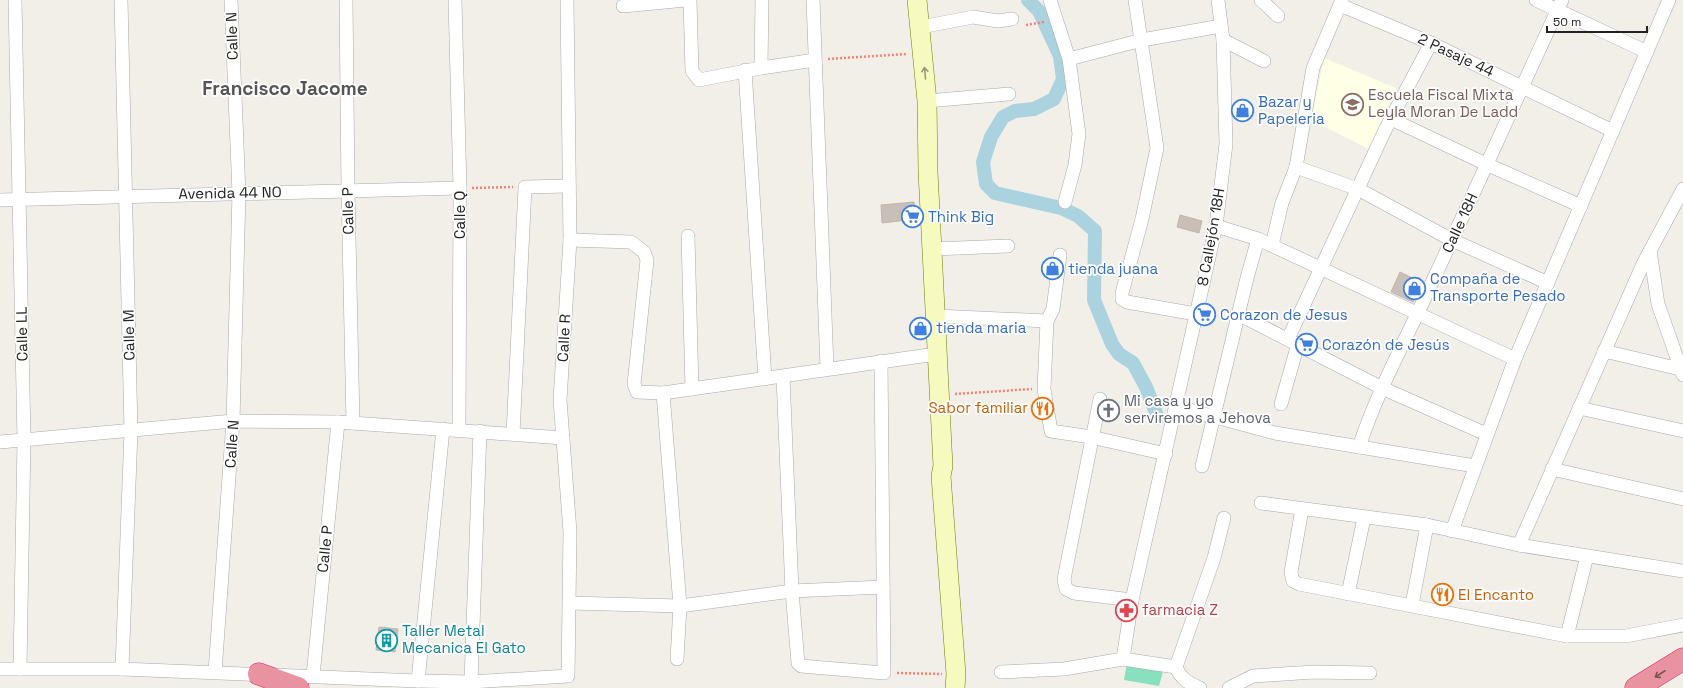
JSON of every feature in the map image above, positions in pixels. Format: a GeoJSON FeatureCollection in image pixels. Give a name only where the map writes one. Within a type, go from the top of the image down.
{"type":"FeatureCollection","features":[{"type":"Feature","properties":{"kind":"highway"},"geometry":{"type":"LineString","coordinates":[[1636,688],[1683,659]]}},
{"type":"Feature","properties":{"kind":"highway"},"geometry":{"type":"LineString","coordinates":[[259,674],[306,682]]}},
{"type":"Feature","properties":{"kind":"street","name":"Calle LL"},"geometry":{"type":"LineString","coordinates":[[15,0],[24,440],[20,669]]}},
{"type":"Feature","properties":{"kind":"street","name":"Calle M"},"geometry":{"type":"LineString","coordinates":[[121,0],[127,196],[131,431],[122,669]]}},
{"type":"Feature","properties":{"kind":"street","name":"Calle N"},"geometry":{"type":"LineString","coordinates":[[215,672],[233,421],[239,192],[231,0]]}},
{"type":"Feature","properties":{"kind":"street","name":"Calle P"},"geometry":{"type":"LineString","coordinates":[[346,0],[353,423]]}},
{"type":"Feature","properties":{"kind":"street","name":"Calle Q"},"geometry":{"type":"LineString","coordinates":[[455,0],[460,188],[459,430]]}},
{"type":"Feature","properties":{"kind":"street","name":"Calle R"},"geometry":{"type":"LineString","coordinates":[[471,682],[568,676],[570,532],[560,400],[570,240],[568,0]]}},
{"type":"Feature","properties":{"kind":"street"},"geometry":{"type":"LineString","coordinates":[[623,6],[686,0]]}},
{"type":"Feature","properties":{"kind":"street"},"geometry":{"type":"LineString","coordinates":[[690,0],[692,71],[694,76],[699,80],[745,70],[815,60]]}},
{"type":"Feature","properties":{"kind":"street"},"geometry":{"type":"LineString","coordinates":[[761,68],[762,0]]}},
{"type":"Feature","properties":{"kind":"street"},"geometry":{"type":"LineString","coordinates":[[813,0],[828,368]]}},
{"type":"Feature","properties":{"kind":"street"},"geometry":{"type":"LineString","coordinates":[[905,0],[923,173],[933,249],[943,466],[941,476],[955,681]]}},
{"type":"Feature","properties":{"kind":"street"},"geometry":{"type":"LineString","coordinates":[[917,0],[928,101],[923,173],[929,355],[935,466],[941,476]]}},
{"type":"Feature","properties":{"kind":"street"},"geometry":{"type":"LineString","coordinates":[[1050,0],[1069,59],[1079,134],[1075,165],[1065,202]]}},
{"type":"Feature","properties":{"kind":"street"},"geometry":{"type":"LineString","coordinates":[[1135,0],[1157,148],[1142,220],[1122,293],[1122,299],[1127,302],[1196,314]]}},
{"type":"Feature","properties":{"kind":"street","name":"8 Callejón 18H"},"geometry":{"type":"LineString","coordinates":[[1123,659],[1132,600],[1166,454],[1175,406],[1196,314],[1211,255],[1216,226],[1226,144],[1223,40],[1218,0]]}},
{"type":"Feature","properties":{"kind":"street"},"geometry":{"type":"LineString","coordinates":[[1261,0],[1278,16]]}},
{"type":"Feature","properties":{"kind":"street"},"geometry":{"type":"LineString","coordinates":[[1536,0],[1560,5],[1647,52]]}},
{"type":"Feature","properties":{"kind":"street"},"geometry":{"type":"LineString","coordinates":[[1452,531],[1486,434],[1515,359],[1669,0]]}},
{"type":"Feature","properties":{"kind":"street"},"geometry":{"type":"LineString","coordinates":[[1272,245],[1282,203],[1296,167],[1313,68],[1341,2]]}},
{"type":"Feature","properties":{"kind":"street","name":"2 Pasaje 44"},"geometry":{"type":"LineString","coordinates":[[1341,2],[1522,86],[1612,131]]}},
{"type":"Feature","properties":{"kind":"street","name":"Calle 18H"},"geometry":{"type":"LineString","coordinates":[[1359,446],[1370,414],[1560,5]]}},
{"type":"Feature","properties":{"kind":"street"},"geometry":{"type":"LineString","coordinates":[[920,27],[973,17],[998,21],[1012,19]]}},
{"type":"Feature","properties":{"kind":"street"},"geometry":{"type":"LineString","coordinates":[[1069,59],[1142,40],[1221,26]]}},
{"type":"Feature","properties":{"kind":"street"},"geometry":{"type":"LineString","coordinates":[[1223,40],[1264,61]]}},
{"type":"Feature","properties":{"kind":"street"},"geometry":{"type":"LineString","coordinates":[[1280,404],[1293,341],[1321,268],[1391,119],[1431,43]]}},
{"type":"Feature","properties":{"kind":"street"},"geometry":{"type":"LineString","coordinates":[[745,70],[765,379]]}},
{"type":"Feature","properties":{"kind":"street"},"geometry":{"type":"LineString","coordinates":[[928,101],[1010,94]]}},
{"type":"Feature","properties":{"kind":"street"},"geometry":{"type":"LineString","coordinates":[[1391,119],[1486,164],[1581,206]]}},
{"type":"Feature","properties":{"kind":"street"},"geometry":{"type":"LineString","coordinates":[[1296,167],[1358,189],[1452,240],[1548,282]]}},
{"type":"Feature","properties":{"kind":"street"},"geometry":{"type":"LineString","coordinates":[[513,434],[525,187],[569,186]]}},
{"type":"Feature","properties":{"kind":"street","name":"Avenida 44 NO"},"geometry":{"type":"LineString","coordinates":[[0,200],[239,192],[460,188]]}},
{"type":"Feature","properties":{"kind":"street"},"geometry":{"type":"LineString","coordinates":[[1519,545],[1604,351],[1650,251],[1683,189]]}},
{"type":"Feature","properties":{"kind":"street"},"geometry":{"type":"LineString","coordinates":[[1216,226],[1258,238],[1515,359]]}},
{"type":"Feature","properties":{"kind":"street"},"geometry":{"type":"LineString","coordinates":[[688,236],[692,389]]}},
{"type":"Feature","properties":{"kind":"street"},"geometry":{"type":"LineString","coordinates":[[1202,466],[1238,314],[1258,238]]}},
{"type":"Feature","properties":{"kind":"street"},"geometry":{"type":"LineString","coordinates":[[570,240],[631,242],[644,252],[647,260],[634,384],[637,392],[663,393],[783,377],[828,368],[929,355]]}},
{"type":"Feature","properties":{"kind":"street"},"geometry":{"type":"LineString","coordinates":[[933,249],[1008,246]]}},
{"type":"Feature","properties":{"kind":"street"},"geometry":{"type":"LineString","coordinates":[[1650,251],[1658,304],[1682,372]]}},
{"type":"Feature","properties":{"kind":"street"},"geometry":{"type":"LineString","coordinates":[[1060,255],[1053,309],[1047,321],[1044,389],[1051,431],[1091,437],[1166,454]]}},
{"type":"Feature","properties":{"kind":"street"},"geometry":{"type":"LineString","coordinates":[[1238,314],[1382,388],[1486,434]]}},
{"type":"Feature","properties":{"kind":"street"},"geometry":{"type":"LineString","coordinates":[[936,316],[1047,321]]}},
{"type":"Feature","properties":{"kind":"street"},"geometry":{"type":"LineString","coordinates":[[1604,351],[1682,372]]}},
{"type":"Feature","properties":{"kind":"street"},"geometry":{"type":"LineString","coordinates":[[783,377],[792,591],[798,663],[812,667],[884,673],[881,361]]}},
{"type":"Feature","properties":{"kind":"street"},"geometry":{"type":"LineString","coordinates":[[663,393],[680,606],[677,659]]}},
{"type":"Feature","properties":{"kind":"street"},"geometry":{"type":"LineString","coordinates":[[1100,398],[1091,437],[1064,579],[1066,589],[1074,593],[1132,600]]}},
{"type":"Feature","properties":{"kind":"street"},"geometry":{"type":"LineString","coordinates":[[1175,406],[1275,433],[1475,466]]}},
{"type":"Feature","properties":{"kind":"street"},"geometry":{"type":"LineString","coordinates":[[1579,408],[1683,431]]}},
{"type":"Feature","properties":{"kind":"street"},"geometry":{"type":"LineString","coordinates":[[0,442],[233,421],[338,422],[563,438]]}},
{"type":"Feature","properties":{"kind":"street","name":"Calle P"},"geometry":{"type":"LineString","coordinates":[[306,682],[338,422]]}},
{"type":"Feature","properties":{"kind":"street"},"geometry":{"type":"LineString","coordinates":[[418,681],[443,429]]}},
{"type":"Feature","properties":{"kind":"street"},"geometry":{"type":"LineString","coordinates":[[306,682],[471,682],[480,431]]}},
{"type":"Feature","properties":{"kind":"street"},"geometry":{"type":"LineString","coordinates":[[1552,469],[1683,499]]}},
{"type":"Feature","properties":{"kind":"street"},"geometry":{"type":"LineString","coordinates":[[1261,503],[1427,526],[1519,545],[1683,571]]}},
{"type":"Feature","properties":{"kind":"street"},"geometry":{"type":"LineString","coordinates":[[1302,509],[1292,579],[1299,584],[1567,636],[1626,636],[1683,625]]}},
{"type":"Feature","properties":{"kind":"street"},"geometry":{"type":"LineString","coordinates":[[1200,688],[1186,682],[1179,675],[1176,667],[1214,558],[1224,518]]}},
{"type":"Feature","properties":{"kind":"street"},"geometry":{"type":"LineString","coordinates":[[1348,594],[1364,518]]}},
{"type":"Feature","properties":{"kind":"street"},"geometry":{"type":"LineString","coordinates":[[1412,605],[1427,526]]}},
{"type":"Feature","properties":{"kind":"street"},"geometry":{"type":"LineString","coordinates":[[1567,636],[1587,556]]}},
{"type":"Feature","properties":{"kind":"street"},"geometry":{"type":"LineString","coordinates":[[570,603],[680,606],[792,591],[883,587]]}},
{"type":"Feature","properties":{"kind":"street"},"geometry":{"type":"LineString","coordinates":[[1001,672],[1064,669],[1123,659],[1176,667]]}},
{"type":"Feature","properties":{"kind":"street"},"geometry":{"type":"LineString","coordinates":[[0,669],[122,669],[259,674]]}},
{"type":"Feature","properties":{"kind":"street"},"geometry":{"type":"LineString","coordinates":[[1229,688],[1253,676],[1314,672],[1370,672]]}},
{"type":"Feature","properties":{"kind":"path"},"geometry":{"type":"LineString","coordinates":[[815,60],[911,53]]}},
{"type":"Feature","properties":{"kind":"path"},"geometry":{"type":"LineString","coordinates":[[460,188],[525,187]]}},
{"type":"Feature","properties":{"kind":"path"},"geometry":{"type":"LineString","coordinates":[[939,395],[1044,389]]}},
{"type":"Feature","properties":{"kind":"path"},"geometry":{"type":"LineString","coordinates":[[884,673],[955,681]]}},
{"type":"Feature","properties":{"kind":"shaded area","name":"Escuela Fiscal Mixta Leyla Moran De Ladd"},"geometry":{"type":"Polygon","coordinates":[[[1324,58],[1396,88],[1369,149],[1311,120],[1324,58]]]}},
{"type":"Feature","properties":{"kind":"green space"},"geometry":{"type":"Polygon","coordinates":[[[1127,663],[1164,668],[1159,686],[1124,680],[1127,663]]]}},
{"type":"Feature","properties":{"kind":"building","name":"Bazar y Papeleria"},"geometry":{"type":"Polygon","coordinates":[[[1235,104],[1250,106],[1248,118],[1234,116],[1235,104]]]}},
{"type":"Feature","properties":{"kind":"building"},"geometry":{"type":"Polygon","coordinates":[[[914,202],[916,219],[882,223],[881,205],[914,202]]]}},
{"type":"Feature","properties":{"kind":"building"},"geometry":{"type":"Polygon","coordinates":[[[1180,215],[1202,221],[1199,233],[1177,227],[1180,215]]]}},
{"type":"Feature","properties":{"kind":"building"},"geometry":{"type":"Polygon","coordinates":[[[1400,272],[1423,283],[1413,302],[1391,292],[1400,272]]]}},
{"type":"Feature","properties":{"kind":"building","name":"Taller Metal Mecanica El Gato"},"geometry":{"type":"Polygon","coordinates":[[[379,627],[398,629],[395,652],[376,650],[379,627]]]}},
{"type":"Feature","properties":{"kind":"waterway"},"geometry":{"type":"LineString","coordinates":[[1028,0],[1039,11],[1060,56],[1063,79],[1054,99],[1034,109],[1015,111],[1003,117],[991,137],[983,162],[986,184],[995,193],[1061,208],[1078,216],[1095,231],[1094,300],[1112,344],[1119,354],[1133,363],[1146,387],[1158,418]]}},
{"type":"Feature","properties":{"kind":"place","name":"Escuela Fiscal Mixta Leyla Moran De Ladd"},"geometry":{"type":"Point","coordinates":[1352,104]}},
{"type":"Feature","properties":{"kind":"place","name":"Bazar y Papeleria"},"geometry":{"type":"Point","coordinates":[1242,111]}},
{"type":"Feature","properties":{"kind":"place","name":"Think Big"},"geometry":{"type":"Point","coordinates":[913,217]}},
{"type":"Feature","properties":{"kind":"place","name":"tienda juana"},"geometry":{"type":"Point","coordinates":[1052,269]}},
{"type":"Feature","properties":{"kind":"place","name":"Compaña de Transporte Pesado"},"geometry":{"type":"Point","coordinates":[1415,288]}},
{"type":"Feature","properties":{"kind":"place","name":"Corazon de Jesus"},"geometry":{"type":"Point","coordinates":[1204,315]}},
{"type":"Feature","properties":{"kind":"place","name":"tienda maria"},"geometry":{"type":"Point","coordinates":[921,328]}},
{"type":"Feature","properties":{"kind":"place","name":"Corazón de Jesús"},"geometry":{"type":"Point","coordinates":[1306,345]}},
{"type":"Feature","properties":{"kind":"place","name":"Sabor familiar"},"geometry":{"type":"Point","coordinates":[1043,408]}},
{"type":"Feature","properties":{"kind":"place","name":"Mi casa y yo serviremos a Jehova"},"geometry":{"type":"Point","coordinates":[1109,410]}},
{"type":"Feature","properties":{"kind":"place","name":"El Encanto"},"geometry":{"type":"Point","coordinates":[1442,595]}},
{"type":"Feature","properties":{"kind":"place","name":"farmacia Z"},"geometry":{"type":"Point","coordinates":[1127,610]}},
{"type":"Feature","properties":{"kind":"place","name":"Taller Metal Mecanica El Gato"},"geometry":{"type":"Point","coordinates":[387,640]}},
{"type":"Feature","properties":{"kind":"district","name":"Francisco Jacome"},"geometry":{"type":"Point","coordinates":[285,88]}}]}
